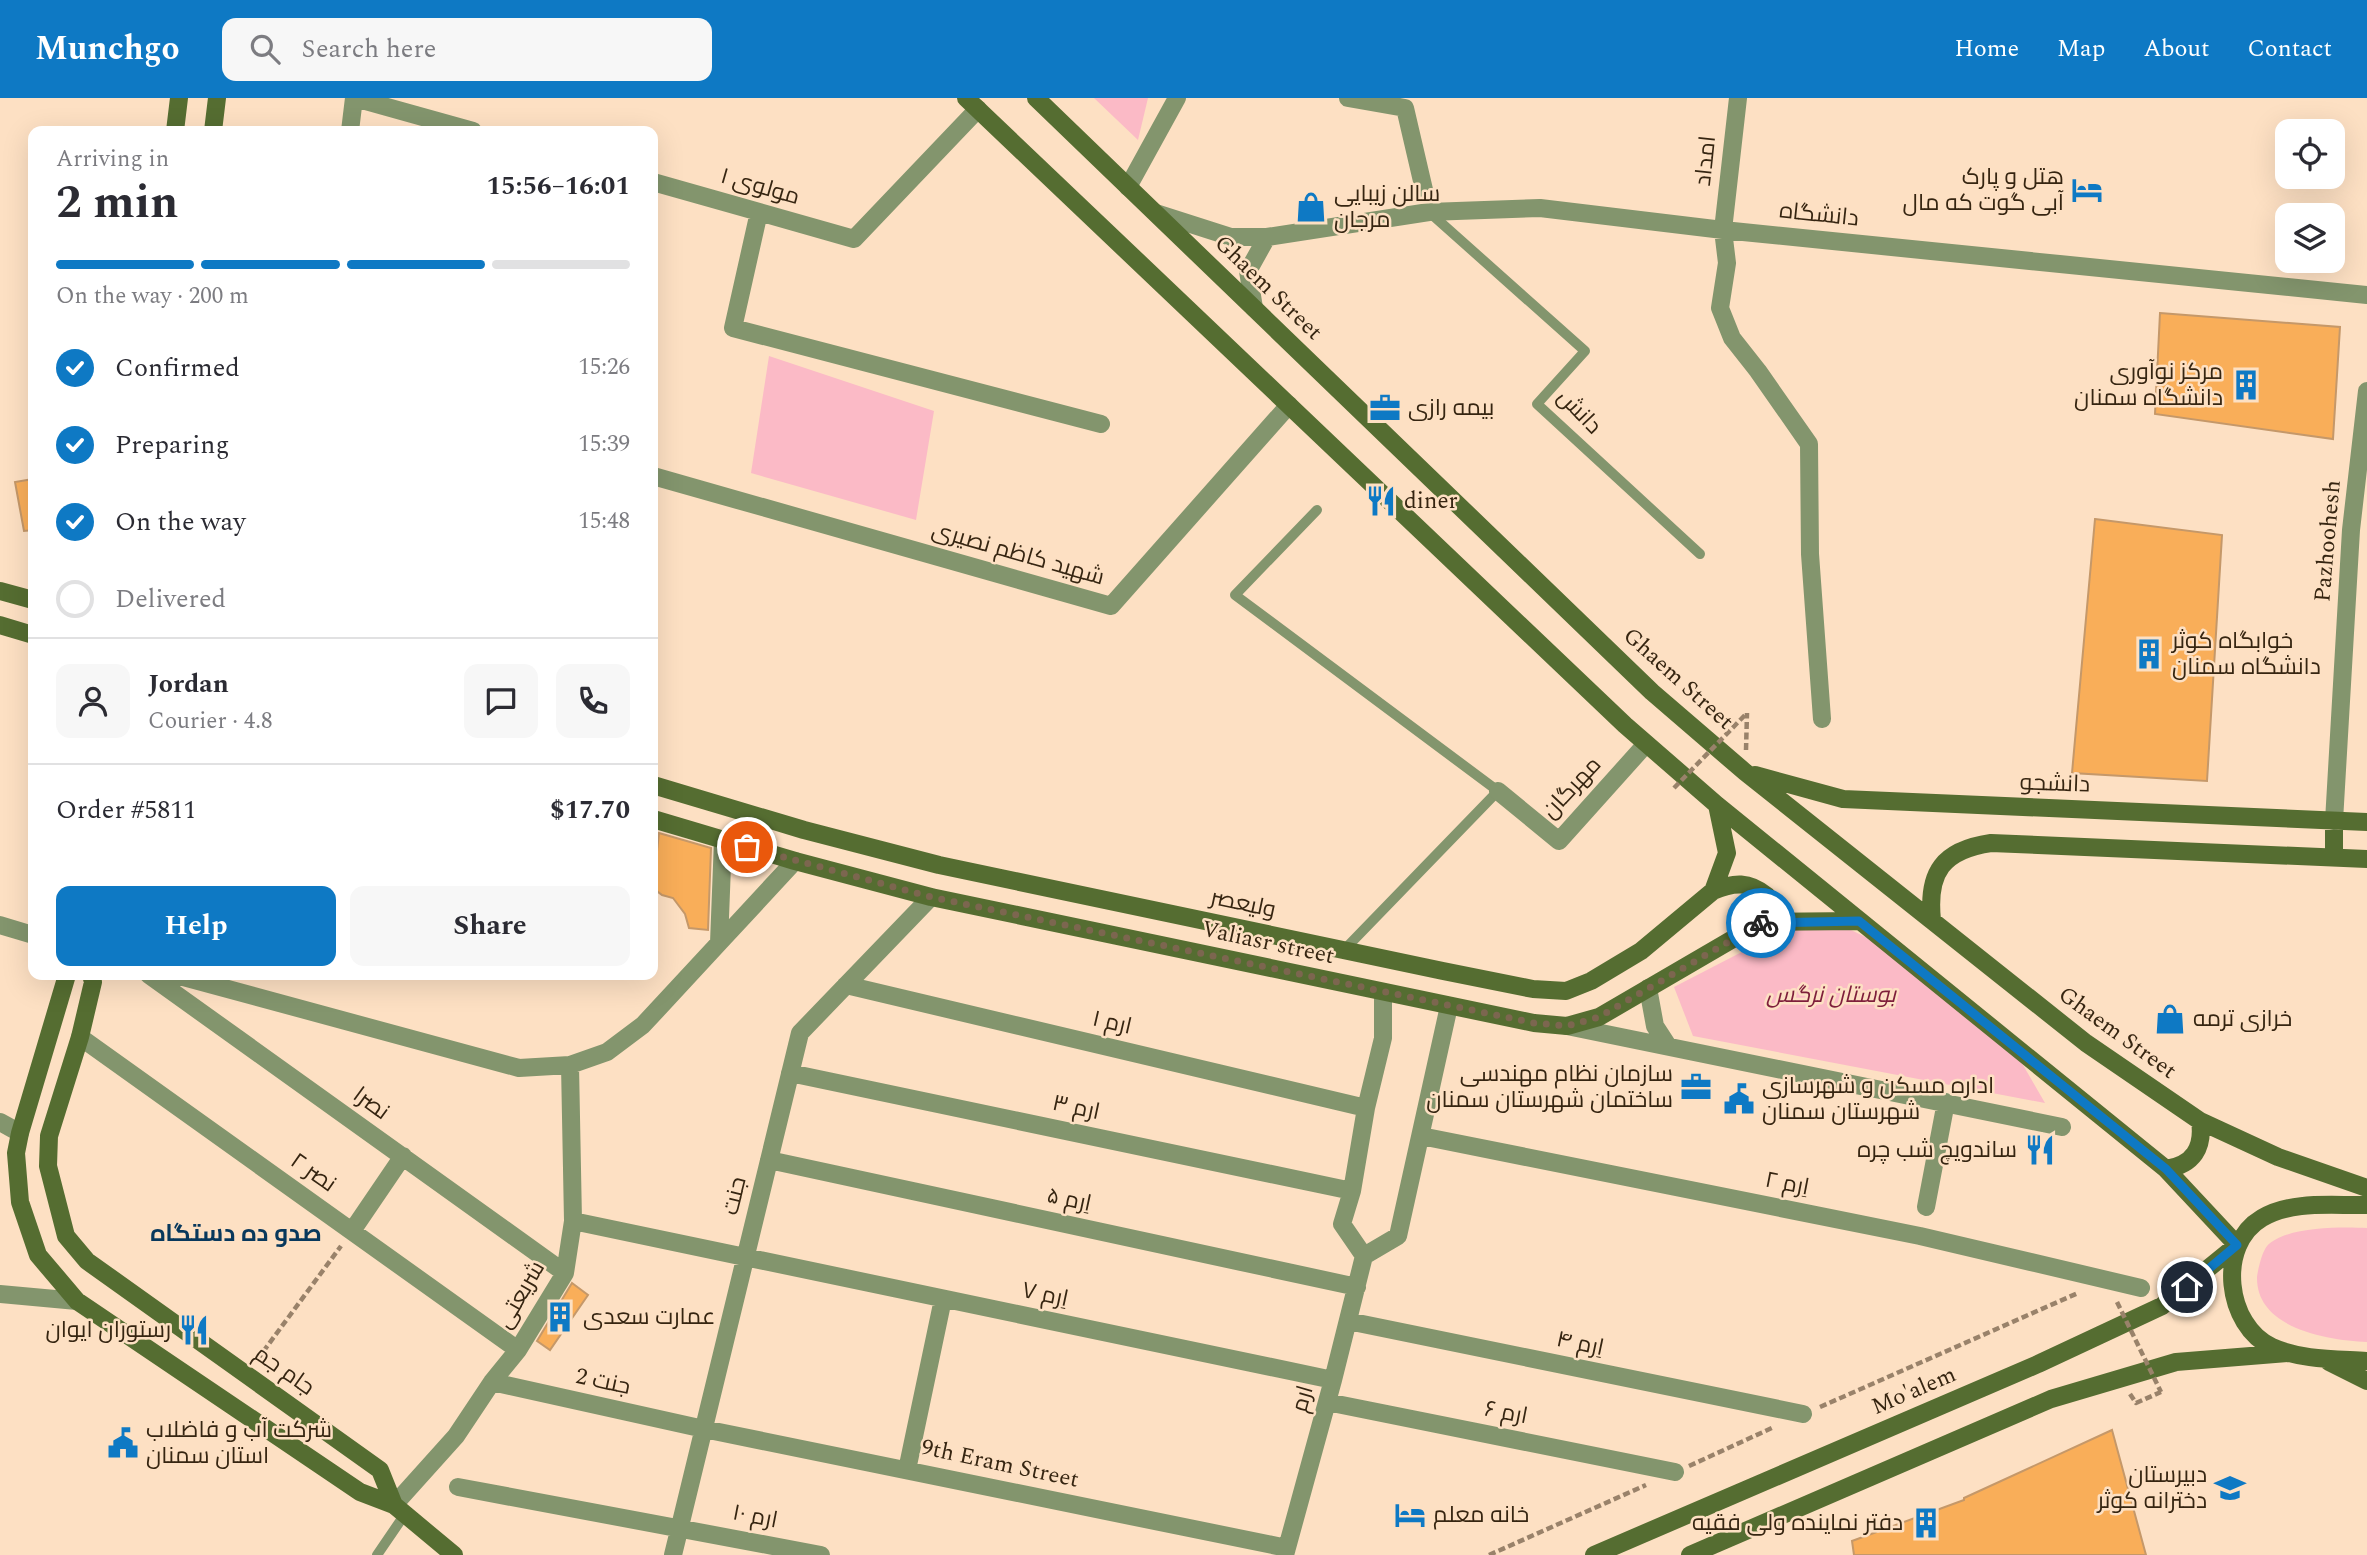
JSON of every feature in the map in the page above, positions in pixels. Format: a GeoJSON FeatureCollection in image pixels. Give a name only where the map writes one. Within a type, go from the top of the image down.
{"type":"FeatureCollection","features":[{"type":"Feature","properties":{"kind":"main road"},"geometry":{"type":"LineString","coordinates":[[176,126],[179,98]]}},
{"type":"Feature","properties":{"kind":"main road"},"geometry":{"type":"LineString","coordinates":[[214,126],[217,98]]}},
{"type":"Feature","properties":{"kind":"main road","name":"Ghaem Street"},"geometry":{"type":"LineString","coordinates":[[1036,98],[1652,692],[1745,772],[2085,1043],[2200,1121],[2278,1157],[2367,1188]]}},
{"type":"Feature","properties":{"kind":"main road"},"geometry":{"type":"LineString","coordinates":[[972,103],[1646,744],[1717,805],[2166,1169],[2237,1245],[2232,1269],[2234,1295],[2241,1317],[2257,1339],[2288,1353],[2322,1359],[2367,1361]]}},
{"type":"Feature","properties":{"kind":"main road"},"geometry":{"type":"LineString","coordinates":[[0,591],[28,599]]}},
{"type":"Feature","properties":{"kind":"main road"},"geometry":{"type":"LineString","coordinates":[[0,625],[28,633]]}},
{"type":"Feature","properties":{"kind":"main road","name":"دانشجو"},"geometry":{"type":"LineString","coordinates":[[1745,772],[1843,799],[2367,822]]}},
{"type":"Feature","properties":{"kind":"main road","name":"ولیعصر"},"geometry":{"type":"LineString","coordinates":[[658,786],[804,830],[939,865],[1532,989],[1566,991],[1591,981],[1641,951],[1713,891],[1727,853],[1717,805]]}},
{"type":"Feature","properties":{"kind":"main road"},"geometry":{"type":"LineString","coordinates":[[723,840],[731,808]]}},
{"type":"Feature","properties":{"kind":"main road","name":"Valiasr street"},"geometry":{"type":"LineString","coordinates":[[658,820],[931,897],[1449,1006],[1534,1023],[1567,1026],[1599,1017],[1762,922],[1859,921]]}},
{"type":"Feature","properties":{"kind":"main road"},"geometry":{"type":"LineString","coordinates":[[2334,821],[2334,857]]}},
{"type":"Feature","properties":{"kind":"main road"},"geometry":{"type":"LineString","coordinates":[[795,861],[804,830]]}},
{"type":"Feature","properties":{"kind":"main road"},"geometry":{"type":"LineString","coordinates":[[1932,920],[1929,898],[1936,876],[1949,858],[1969,846],[1991,843],[2367,859]]}},
{"type":"Feature","properties":{"kind":"main road"},"geometry":{"type":"LineString","coordinates":[[1713,891],[1737,882],[1756,887],[1767,896],[1770,910],[1762,922]]}},
{"type":"Feature","properties":{"kind":"main road"},"geometry":{"type":"LineString","coordinates":[[66,980],[16,1153],[20,1202],[38,1255],[77,1301],[360,1492],[399,1509],[454,1555]]}},
{"type":"Feature","properties":{"kind":"main road","name":"جام جم"},"geometry":{"type":"LineString","coordinates":[[92,980],[80,1037],[49,1136],[48,1166],[66,1236],[87,1261],[380,1470],[399,1509]]}},
{"type":"Feature","properties":{"kind":"main road"},"geometry":{"type":"LineString","coordinates":[[2166,1169],[2180,1167],[2191,1160],[2199,1149],[2202,1135],[2200,1121]]}},
{"type":"Feature","properties":{"kind":"main road","name":"Mo'alem"},"geometry":{"type":"LineString","coordinates":[[1594,1555],[2038,1364],[2162,1306],[2237,1245],[2248,1229],[2262,1218],[2288,1208],[2367,1205]]}},
{"type":"Feature","properties":{"kind":"main road"},"geometry":{"type":"LineString","coordinates":[[1690,1555],[2051,1399],[2176,1362],[2288,1353]]}},
{"type":"Feature","properties":{"kind":"main road"},"geometry":{"type":"LineString","coordinates":[[2322,1359],[2367,1381]]}},
{"type":"Feature","properties":{"kind":"street"},"geometry":{"type":"LineString","coordinates":[[351,126],[355,98],[455,126]]}},
{"type":"Feature","properties":{"kind":"street"},"geometry":{"type":"LineString","coordinates":[[1128,187],[1177,98]]}},
{"type":"Feature","properties":{"kind":"street"},"geometry":{"type":"LineString","coordinates":[[1348,98],[1405,108],[1425,194]]}},
{"type":"Feature","properties":{"kind":"street","name":"امداد"},"geometry":{"type":"LineString","coordinates":[[1738,98],[1723,230],[1727,263],[1720,308],[1732,338],[1809,444],[1810,554],[1822,719]]}},
{"type":"Feature","properties":{"kind":"street","name":"مولوی ۱"},"geometry":{"type":"LineString","coordinates":[[658,183],[854,239],[972,103]]}},
{"type":"Feature","properties":{"kind":"street","name":"دانشگاه"},"geometry":{"type":"LineString","coordinates":[[1156,214],[1231,237],[1267,237],[1429,212],[1540,208],[1723,230],[2367,295]]}},
{"type":"Feature","properties":{"kind":"street"},"geometry":{"type":"LineString","coordinates":[[759,212],[733,328],[1101,424]]}},
{"type":"Feature","properties":{"kind":"street"},"geometry":{"type":"LineString","coordinates":[[1254,308],[1248,271],[1267,237]]}},
{"type":"Feature","properties":{"kind":"street","name":"Pazhoohesh"},"geometry":{"type":"LineString","coordinates":[[2334,821],[2359,531],[2367,391]]}},
{"type":"Feature","properties":{"kind":"street","name":"شهید کاظم نصیری"},"geometry":{"type":"LineString","coordinates":[[658,477],[1111,606],[1289,405]]}},
{"type":"Feature","properties":{"kind":"street","name":"مهرگان"},"geometry":{"type":"LineString","coordinates":[[1498,791],[1559,841],[1646,744]]}},
{"type":"Feature","properties":{"kind":"street"},"geometry":{"type":"LineString","coordinates":[[719,943],[723,840]]}},
{"type":"Feature","properties":{"kind":"street"},"geometry":{"type":"LineString","coordinates":[[194,980],[519,1068],[570,1065],[607,1052],[643,1025],[795,861]]}},
{"type":"Feature","properties":{"kind":"street","name":"جنت"},"geometry":{"type":"LineString","coordinates":[[673,1555],[800,1032],[931,897]]}},
{"type":"Feature","properties":{"kind":"street"},"geometry":{"type":"LineString","coordinates":[[0,925],[28,933]]}},
{"type":"Feature","properties":{"kind":"street","name":"نصرا"},"geometry":{"type":"LineString","coordinates":[[156,980],[565,1273]]}},
{"type":"Feature","properties":{"kind":"street","name":"ارم ۱"},"geometry":{"type":"LineString","coordinates":[[846,985],[1366,1108]]}},
{"type":"Feature","properties":{"kind":"street"},"geometry":{"type":"LineString","coordinates":[[1648,988],[1655,1026],[1668,1046]]}},
{"type":"Feature","properties":{"kind":"street"},"geometry":{"type":"LineString","coordinates":[[1383,992],[1383,1038],[1366,1108],[1352,1191],[1342,1224],[1364,1256],[1398,1236],[1449,1006]]}},
{"type":"Feature","properties":{"kind":"street"},"geometry":{"type":"LineString","coordinates":[[1567,1026],[1946,1101],[2062,1127]]}},
{"type":"Feature","properties":{"kind":"street","name":"نصر ۲"},"geometry":{"type":"LineString","coordinates":[[80,1037],[518,1350]]}},
{"type":"Feature","properties":{"kind":"street","name":"شریعتی"},"geometry":{"type":"LineString","coordinates":[[399,1509],[518,1350],[565,1273],[573,1221],[570,1065]]}},
{"type":"Feature","properties":{"kind":"street","name":"ارم ۳"},"geometry":{"type":"LineString","coordinates":[[790,1073],[1352,1191]]}},
{"type":"Feature","properties":{"kind":"street"},"geometry":{"type":"LineString","coordinates":[[1926,1207],[1946,1101]]}},
{"type":"Feature","properties":{"kind":"street"},"geometry":{"type":"LineString","coordinates":[[0,1122],[20,1133]]}},
{"type":"Feature","properties":{"kind":"street","name":"اِرم ۲"},"geometry":{"type":"LineString","coordinates":[[1421,1136],[1920,1236],[2141,1288]]}},
{"type":"Feature","properties":{"kind":"street"},"geometry":{"type":"LineString","coordinates":[[352,1231],[402,1156]]}},
{"type":"Feature","properties":{"kind":"street","name":"اِرم ۵"},"geometry":{"type":"LineString","coordinates":[[769,1160],[1357,1287]]}},
{"type":"Feature","properties":{"kind":"street","name":"اِرم ۷"},"geometry":{"type":"LineString","coordinates":[[573,1221],[1334,1380]]}},
{"type":"Feature","properties":{"kind":"street","name":"ارم"},"geometry":{"type":"LineString","coordinates":[[1286,1552],[1334,1380],[1364,1256]]}},
{"type":"Feature","properties":{"kind":"street"},"geometry":{"type":"LineString","coordinates":[[0,1294],[77,1301]]}},
{"type":"Feature","properties":{"kind":"street"},"geometry":{"type":"LineString","coordinates":[[907,1470],[943,1299]]}},
{"type":"Feature","properties":{"kind":"street","name":"اِرم ۴"},"geometry":{"type":"LineString","coordinates":[[1348,1321],[1802,1414]]}},
{"type":"Feature","properties":{"kind":"street","name":"جنت 2"},"geometry":{"type":"LineString","coordinates":[[492,1382],[704,1429]]}},
{"type":"Feature","properties":{"kind":"street","name":"ارم ۶"},"geometry":{"type":"LineString","coordinates":[[1327,1402],[1675,1472]]}},
{"type":"Feature","properties":{"kind":"street","name":"9th Eram Street"},"geometry":{"type":"LineString","coordinates":[[704,1429],[1286,1552]]}},
{"type":"Feature","properties":{"kind":"street","name":"ارم ۱۰"},"geometry":{"type":"LineString","coordinates":[[458,1488],[821,1555]]}},
{"type":"Feature","properties":{"kind":"lane","name":"دانش"},"geometry":{"type":"LineString","coordinates":[[1429,212],[1585,351],[1537,404],[1700,554]]}},
{"type":"Feature","properties":{"kind":"lane"},"geometry":{"type":"LineString","coordinates":[[1317,510],[1235,595],[1498,791],[1344,950]]}},
{"type":"Feature","properties":{"kind":"lane"},"geometry":{"type":"LineString","coordinates":[[377,1555],[399,1509]]}},
{"type":"Feature","properties":{"kind":"path"},"geometry":{"type":"LineString","coordinates":[[1674,788],[1746,713],[1745,772]]}},
{"type":"Feature","properties":{"kind":"path"},"geometry":{"type":"LineString","coordinates":[[246,1374],[352,1231]]}},
{"type":"Feature","properties":{"kind":"path"},"geometry":{"type":"LineString","coordinates":[[2117,1302],[2161,1392],[2136,1404]]}},
{"type":"Feature","properties":{"kind":"green space"},"geometry":{"type":"Polygon","coordinates":[[[1094,98],[1148,98],[1138,140],[1094,98]]]}},
{"type":"Feature","properties":{"kind":"green space"},"geometry":{"type":"Polygon","coordinates":[[[769,356],[934,411],[916,520],[751,473],[769,356]]]}},
{"type":"Feature","properties":{"kind":"green space","name":"بوستان نرگس"},"geometry":{"type":"Polygon","coordinates":[[[1792,926],[1851,930],[1882,945],[2019,1058],[2045,1103],[1693,1036],[1674,987],[1792,926]]]}},
{"type":"Feature","properties":{"kind":"green space"},"geometry":{"type":"Polygon","coordinates":[[[2367,1228],[2367,1342],[2333,1338],[2297,1328],[2268,1309],[2260,1295],[2257,1277],[2267,1246],[2276,1239],[2300,1231],[2367,1228]]]}},
{"type":"Feature","properties":{"kind":"building","name":"مرکز نوآوری دانشگاه سمنان"},"geometry":{"type":"Polygon","coordinates":[[[2160,313],[2340,327],[2333,439],[2155,414],[2160,313]]]}},
{"type":"Feature","properties":{"kind":"building"},"geometry":{"type":"Polygon","coordinates":[[[28,480],[28,531],[24,531],[15,482],[28,480]]]}},
{"type":"Feature","properties":{"kind":"building","name":"خوابگاه کوثر دانشگاه سمنان"},"geometry":{"type":"Polygon","coordinates":[[[2095,519],[2222,535],[2207,781],[2072,773],[2095,519]]]}},
{"type":"Feature","properties":{"kind":"building"},"geometry":{"type":"Polygon","coordinates":[[[659,833],[711,848],[708,930],[689,928],[685,914],[673,898],[658,892],[659,833]]]}},
{"type":"Feature","properties":{"kind":"building","name":"عمارت سعدی"},"geometry":{"type":"Polygon","coordinates":[[[572,1283],[588,1295],[550,1350],[537,1341],[572,1283]]]}},
{"type":"Feature","properties":{"kind":"building"},"geometry":{"type":"Polygon","coordinates":[[[2112,1430],[2146,1555],[1854,1555],[1852,1541],[1964,1500],[2112,1430]]]}},
{"type":"Feature","properties":{"kind":"way so far"},"geometry":{"type":"LineString","coordinates":[[747,847],[931,897],[1418,1000],[1550,1025],[1567,1026],[1599,1017],[1761,923]]}},
{"type":"Feature","properties":{"kind":"place","name":"هتل و پارک آبی گوت که مال"},"geometry":{"type":"Point","coordinates":[2087,190]}},
{"type":"Feature","properties":{"kind":"place","name":"سالن زیبایی مرجان"},"geometry":{"type":"Point","coordinates":[1311,207]}},
{"type":"Feature","properties":{"kind":"place","name":"مرکز نوآوری دانشگاه سمنان"},"geometry":{"type":"Point","coordinates":[2246,385]}},
{"type":"Feature","properties":{"kind":"place","name":"بیمه رازی"},"geometry":{"type":"Point","coordinates":[1385,408]}},
{"type":"Feature","properties":{"kind":"place","name":"diner"},"geometry":{"type":"Point","coordinates":[1381,501]}},
{"type":"Feature","properties":{"kind":"place","name":"خوابگاه کوثر دانشگاه سمنان"},"geometry":{"type":"Point","coordinates":[2149,654]}},
{"type":"Feature","properties":{"kind":"place","name":"خرازی ترمه"},"geometry":{"type":"Point","coordinates":[2170,1019]}},
{"type":"Feature","properties":{"kind":"place","name":"سازمان نظام مهندسی ساختمان شهرستان سمنان"},"geometry":{"type":"Point","coordinates":[1696,1087]}},
{"type":"Feature","properties":{"kind":"place","name":"اداره مسکن و شهرسازی شهرستان سمنان"},"geometry":{"type":"Point","coordinates":[1739,1099]}},
{"type":"Feature","properties":{"kind":"place","name":"ساندویچ شب چره"},"geometry":{"type":"Point","coordinates":[2040,1150]}},
{"type":"Feature","properties":{"kind":"place","name":"عمارت سعدی"},"geometry":{"type":"Point","coordinates":[560,1317]}},
{"type":"Feature","properties":{"kind":"place","name":"رستوران ایوان"},"geometry":{"type":"Point","coordinates":[194,1330]}},
{"type":"Feature","properties":{"kind":"place","name":"شرکت آب و فاضلاب استان سمنان"},"geometry":{"type":"Point","coordinates":[123,1443]}},
{"type":"Feature","properties":{"kind":"place","name":"دبیرستان دخترانه کوثر"},"geometry":{"type":"Point","coordinates":[2230,1488]}},
{"type":"Feature","properties":{"kind":"place","name":"خانه معلم"},"geometry":{"type":"Point","coordinates":[1410,1515]}},
{"type":"Feature","properties":{"kind":"place","name":"دفتر نماینده ولی فقیه"},"geometry":{"type":"Point","coordinates":[1926,1523]}},
{"type":"Feature","properties":{"kind":"district","name":"صدو ده دستگاه"},"geometry":{"type":"Point","coordinates":[236,1234]}},
{"type":"Feature","properties":{"kind":"route"},"geometry":{"type":"LineString","coordinates":[[1761,923],[1859,921],[2166,1169],[2237,1245],[2187,1287]]}}]}
